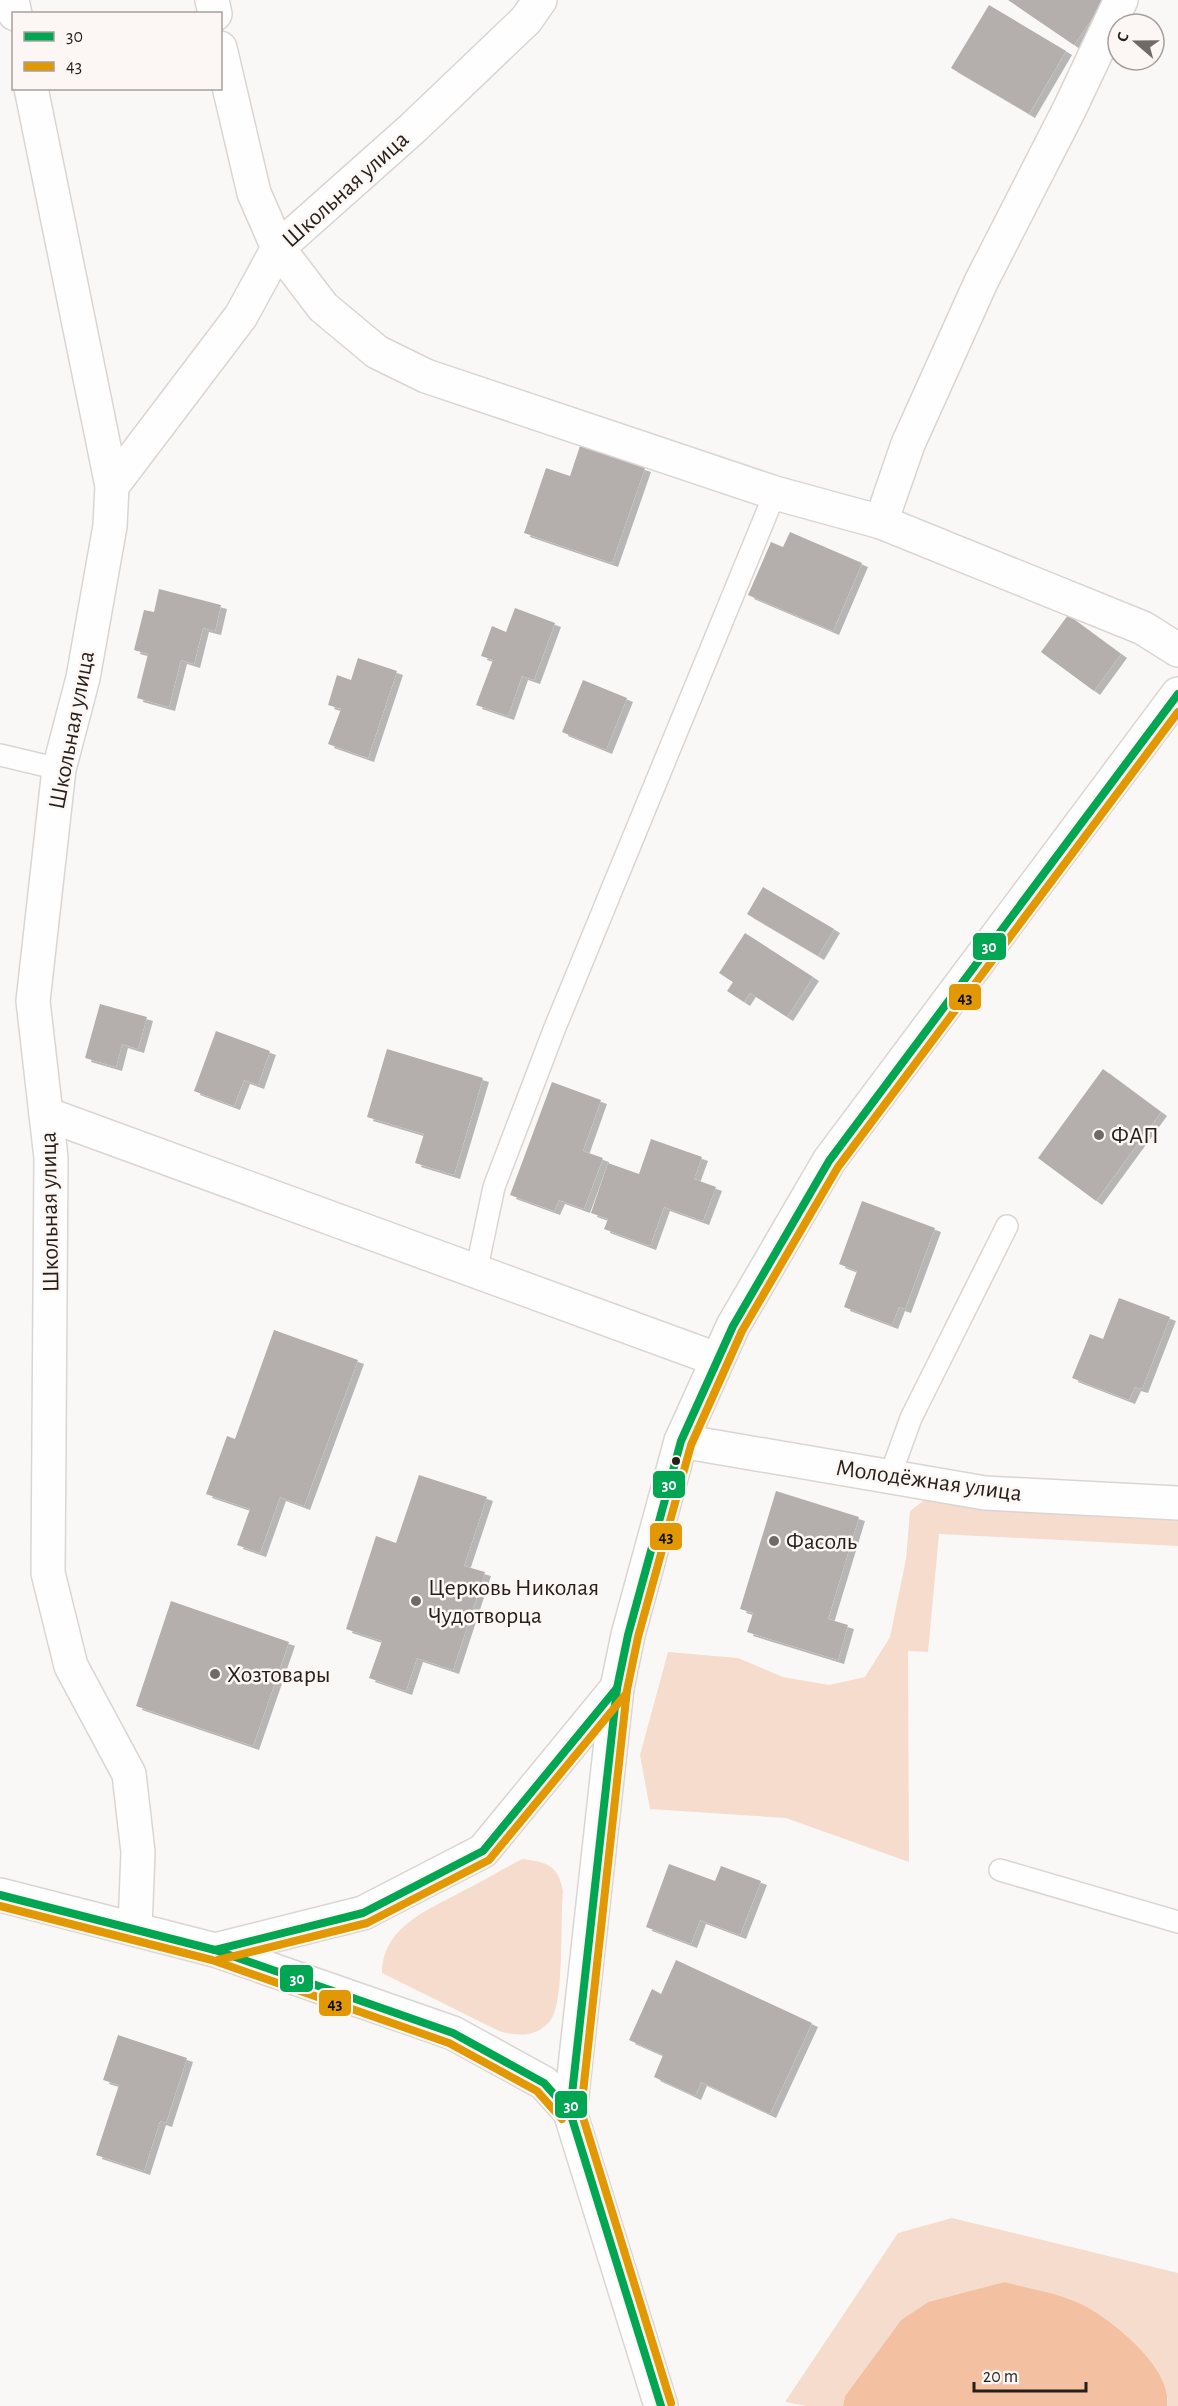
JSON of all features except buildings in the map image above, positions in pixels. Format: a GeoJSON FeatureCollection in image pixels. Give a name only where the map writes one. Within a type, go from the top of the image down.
{"type":"FeatureCollection","features":[{"type":"Feature","properties":{"kind":"street","name":"Школьная улица"},"geometry":{"type":"LineString","coordinates":[[112,486],[241,316],[278,248],[421,120],[526,20],[540,0]]}},
{"type":"Feature","properties":{"kind":"street"},"geometry":{"type":"LineString","coordinates":[[881,522],[908,444],[981,282],[1070,108],[1121,0]]}},
{"type":"Feature","properties":{"kind":"street"},"geometry":{"type":"LineString","coordinates":[[222,57],[254,193],[278,248],[323,307],[377,352],[426,376],[775,493],[881,522],[1143,628],[1178,650]]}},
{"type":"Feature","properties":{"kind":"street","name":"Школьная улица"},"geometry":{"type":"LineString","coordinates":[[31,90],[112,486],[110,526],[83,678],[59,770],[33,1001],[51,1158],[48,1573],[71,1666],[129,1774],[138,1852],[135,1928]]}},
{"type":"Feature","properties":{"kind":"street"},"geometry":{"type":"LineString","coordinates":[[661,2406],[570,2112],[617,1688],[628,1635],[681,1441],[716,1359],[829,1161],[1178,694]]}},
{"type":"Feature","properties":{"kind":"street"},"geometry":{"type":"LineString","coordinates":[[46,1114],[716,1359]]}},
{"type":"Feature","properties":{"kind":"street","name":"Молодёжная улица"},"geometry":{"type":"LineString","coordinates":[[681,1441],[985,1493],[1178,1503]]}},
{"type":"Feature","properties":{"kind":"street"},"geometry":{"type":"LineString","coordinates":[[215,1950],[363,1913],[483,1851],[617,1688]]}},
{"type":"Feature","properties":{"kind":"street"},"geometry":{"type":"LineString","coordinates":[[0,1895],[215,1950],[453,2033],[544,2083],[570,2112]]}},
{"type":"Feature","properties":{"kind":"lane"},"geometry":{"type":"LineString","coordinates":[[476,1272],[494,1187],[554,1030],[775,493]]}},
{"type":"Feature","properties":{"kind":"lane"},"geometry":{"type":"LineString","coordinates":[[0,755],[59,770]]}},
{"type":"Feature","properties":{"kind":"lane"},"geometry":{"type":"LineString","coordinates":[[890,1476],[910,1418],[1007,1226]]}},
{"type":"Feature","properties":{"kind":"lane"},"geometry":{"type":"LineString","coordinates":[[1000,1870],[1178,1923]]}},
{"type":"Feature","properties":{"kind":"shaded area"},"geometry":{"type":"Polygon","coordinates":[[[927,1498],[1178,1516],[1178,1546],[939,1534],[928,1652],[908,1651],[909,1862],[786,1818],[650,1809],[640,1755],[668,1652],[738,1658],[783,1677],[829,1685],[865,1677],[890,1637],[906,1559],[910,1511],[927,1498]]]}},
{"type":"Feature","properties":{"kind":"shaded area"},"geometry":{"type":"Polygon","coordinates":[[[522,1859],[550,1866],[558,1875],[563,1891],[558,1997],[555,2012],[545,2027],[526,2034],[499,2031],[382,1973],[384,1957],[390,1944],[409,1922],[434,1906],[522,1859]]]}},
{"type":"Feature","properties":{"kind":"shaded area"},"geometry":{"type":"Polygon","coordinates":[[[952,2218],[1178,2273],[1178,2406],[1167,2406],[1168,2398],[1004,2282],[928,2302],[901,2320],[845,2396],[843,2406],[807,2406],[785,2402],[898,2233],[952,2218]]]}},
{"type":"Feature","properties":{"kind":"shaded area"},"geometry":{"type":"Polygon","coordinates":[[[1004,2282],[1072,2300],[1108,2321],[1138,2346],[1150,2361],[1166,2391],[1167,2406],[843,2406],[845,2396],[901,2320],[928,2302],[1004,2282]]]}},
{"type":"Feature","properties":{"kind":"transit line","name":"30"},"geometry":{"type":"LineString","coordinates":[[661,2406],[570,2112],[617,1688],[628,1635],[681,1441],[733,1326],[829,1161],[1178,694]]}},
{"type":"Feature","properties":{"kind":"transit line","name":"43"},"geometry":{"type":"LineString","coordinates":[[671,2403],[581,2111],[627,1690],[638,1637],[691,1445],[742,1331],[838,1167],[1178,712]]}},
{"type":"Feature","properties":{"kind":"transit line","name":"30"},"geometry":{"type":"LineString","coordinates":[[215,1950],[363,1913],[483,1851],[617,1688]]}},
{"type":"Feature","properties":{"kind":"transit line","name":"43"},"geometry":{"type":"LineString","coordinates":[[218,1960],[367,1923],[489,1860],[625,1695]]}},
{"type":"Feature","properties":{"kind":"transit line","name":"30"},"geometry":{"type":"LineString","coordinates":[[0,1895],[215,1950],[453,2033],[544,2083],[570,2112]]}},
{"type":"Feature","properties":{"kind":"transit line","name":"43"},"geometry":{"type":"LineString","coordinates":[[0,1906],[212,1960],[449,2043],[537,2091],[562,2119]]}},
{"type":"Feature","properties":{"kind":"place","name":"ФАП"},"geometry":{"type":"Point","coordinates":[1099,1135]}},
{"type":"Feature","properties":{"kind":"place","name":"Фасоль"},"geometry":{"type":"Point","coordinates":[774,1541]}},
{"type":"Feature","properties":{"kind":"place","name":"Церковь Николая Чудотворца"},"geometry":{"type":"Point","coordinates":[416,1601]}},
{"type":"Feature","properties":{"kind":"place","name":"Хозтовары"},"geometry":{"type":"Point","coordinates":[215,1674]}}]}
